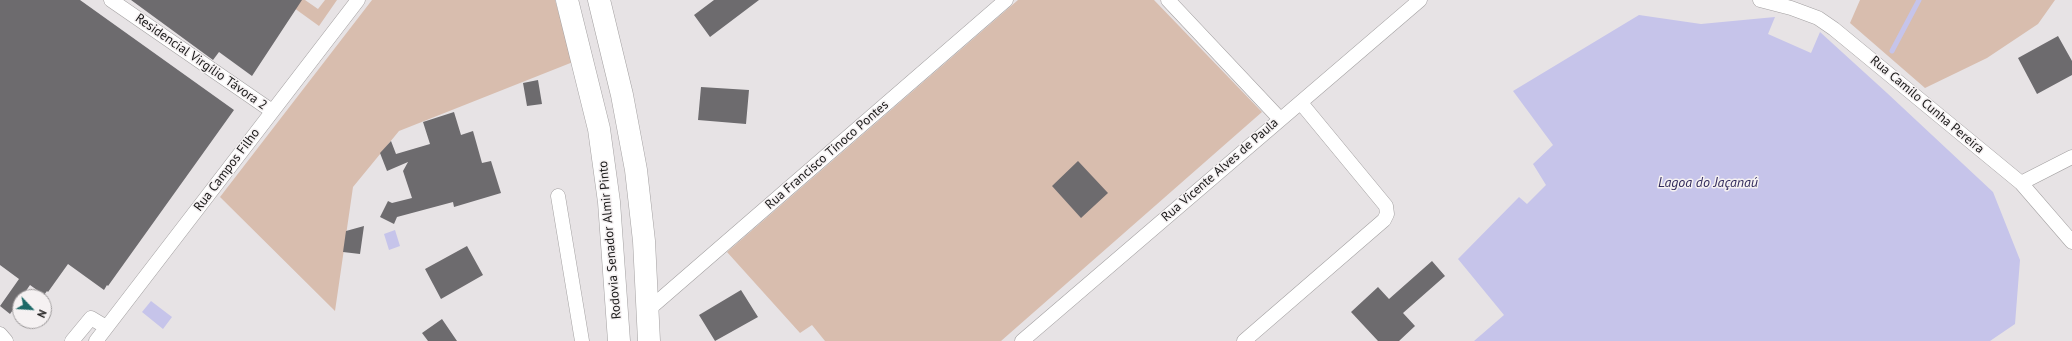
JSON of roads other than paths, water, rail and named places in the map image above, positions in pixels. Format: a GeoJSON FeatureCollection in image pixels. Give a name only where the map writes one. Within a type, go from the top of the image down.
{"type":"FeatureCollection","features":[{"type":"Feature","properties":{"kind":"main road","name":"Rodovia Senador Almir Pinto"},"geometry":{"type":"LineString","coordinates":[[567,0],[599,129],[610,202],[618,341]]}},
{"type":"Feature","properties":{"kind":"main road"},"geometry":{"type":"LineString","coordinates":[[598,0],[622,95],[636,170],[644,241],[649,341]]}},
{"type":"Feature","properties":{"kind":"street","name":"Residencial Virgílio Távora 2"},"geometry":{"type":"LineString","coordinates":[[111,0],[272,111]]}},
{"type":"Feature","properties":{"kind":"street","name":"Rua Campos Filho"},"geometry":{"type":"LineString","coordinates":[[96,341],[358,0]]}},
{"type":"Feature","properties":{"kind":"street","name":"Rua Francisco Tinoco Pontes"},"geometry":{"type":"LineString","coordinates":[[648,310],[1006,0]]}},
{"type":"Feature","properties":{"kind":"street"},"geometry":{"type":"LineString","coordinates":[[1168,0],[1280,119]]}},
{"type":"Feature","properties":{"kind":"street","name":"Rua Vicente Alves de Paula"},"geometry":{"type":"LineString","coordinates":[[1022,341],[1420,0]]}},
{"type":"Feature","properties":{"kind":"street","name":"Rua Camilo Cunha Pereira"},"geometry":{"type":"LineString","coordinates":[[1760,0],[1792,8],[1818,18],[1834,29],[2021,183],[2072,242]]}},
{"type":"Feature","properties":{"kind":"street"},"geometry":{"type":"LineString","coordinates":[[1244,341],[1384,220],[1387,214],[1386,206],[1301,103]]}},
{"type":"Feature","properties":{"kind":"street"},"geometry":{"type":"LineString","coordinates":[[2021,183],[2072,157]]}},
{"type":"Feature","properties":{"kind":"street"},"geometry":{"type":"LineString","coordinates":[[558,196],[582,341]]}},
{"type":"Feature","properties":{"kind":"street"},"geometry":{"type":"LineString","coordinates":[[72,341],[91,318],[106,327]]}},
{"type":"Feature","properties":{"kind":"street"},"geometry":{"type":"LineString","coordinates":[[0,334],[6,341]]}},
{"type":"Feature","properties":{"kind":"water","name":"Lagoa do Jaçanaú"},"geometry":{"type":"Polygon","coordinates":[[[1639,15],[1701,24],[1775,17],[1768,34],[1811,53],[1820,32],[1993,192],[2020,260],[2015,324],[1990,341],[1474,341],[1504,315],[1458,259],[1519,197],[1527,204],[1546,185],[1533,164],[1553,145],[1513,91],[1639,15]]]}},
{"type":"Feature","properties":{"kind":"water"},"geometry":{"type":"Polygon","coordinates":[[[395,230],[400,246],[389,250],[384,234],[395,230]]]}},
{"type":"Feature","properties":{"kind":"water"},"geometry":{"type":"Polygon","coordinates":[[[151,301],[172,317],[163,329],[142,312],[151,301]]]}},
{"type":"Feature","properties":{"kind":"waterway"},"geometry":{"type":"LineString","coordinates":[[1892,51],[1919,0]]}}]}
